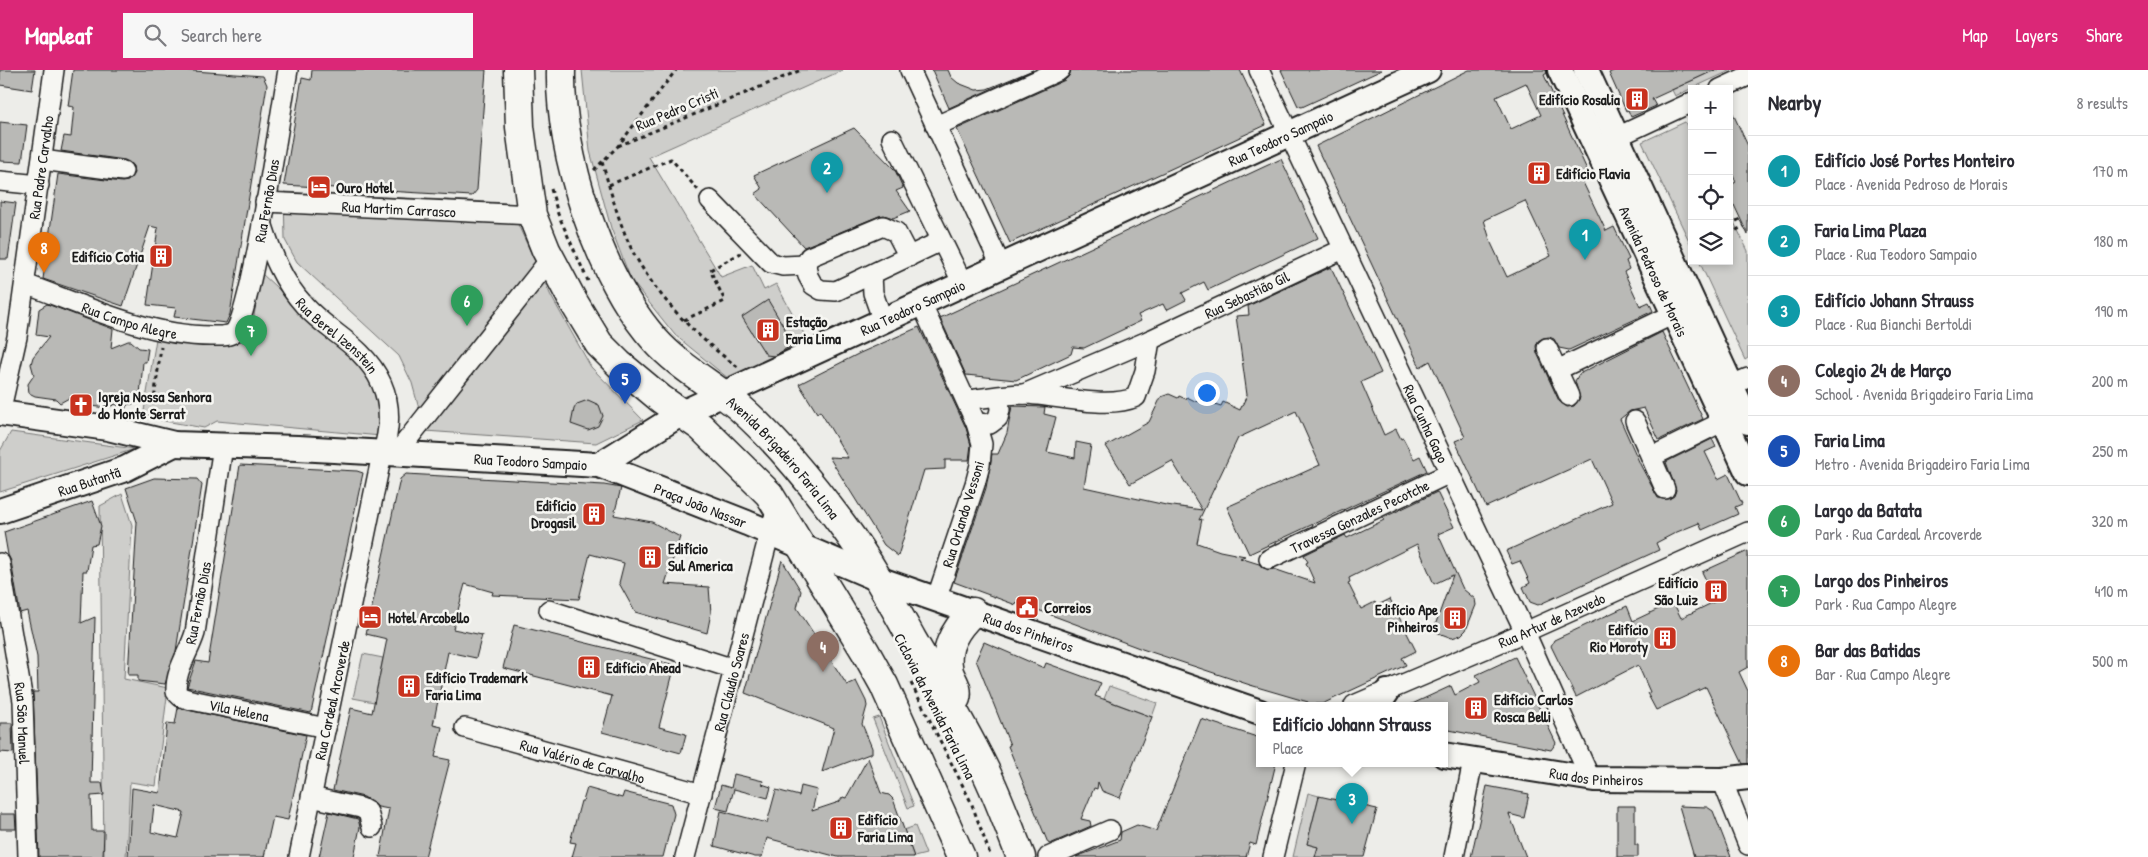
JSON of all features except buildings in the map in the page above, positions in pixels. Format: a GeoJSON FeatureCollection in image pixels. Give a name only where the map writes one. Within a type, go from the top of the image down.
{"type":"FeatureCollection","features":[{"type":"Feature","properties":{"kind":"highway"},"geometry":{"type":"LineString","coordinates":[[518,70],[520,127],[532,215],[573,301],[599,344],[636,379],[701,427],[769,494],[884,685],[960,857]]}},
{"type":"Feature","properties":{"kind":"highway","name":"Avenida Brigadeiro Faria Lima"},"geometry":{"type":"LineString","coordinates":[[561,70],[566,125],[578,186],[595,237],[619,290],[636,317],[656,342],[704,382],[741,408],[780,447],[844,527],[878,579],[952,708],[986,772],[1021,857]]}},
{"type":"Feature","properties":{"kind":"highway"},"geometry":{"type":"LineString","coordinates":[[952,708],[958,692],[949,671],[948,648],[957,627],[973,612]]}},
{"type":"Feature","properties":{"kind":"main road","name":"Rua Teodoro Sampaio"},"geometry":{"type":"LineString","coordinates":[[0,413],[118,430],[174,444],[599,466],[682,413],[1428,70]]}},
{"type":"Feature","properties":{"kind":"main road","name":"Avenida Pedroso de Morais"},"geometry":{"type":"LineString","coordinates":[[1560,70],[1748,473]]}},
{"type":"Feature","properties":{"kind":"main road","name":"Avenida Pedroso de Morais"},"geometry":{"type":"LineString","coordinates":[[1586,70],[1617,137],[1740,381],[1748,422]]}},
{"type":"Feature","properties":{"kind":"main road","name":"Rua Butantã"},"geometry":{"type":"LineString","coordinates":[[0,511],[125,469],[174,444]]}},
{"type":"Feature","properties":{"kind":"main road","name":"Praça João Nassar"},"geometry":{"type":"LineString","coordinates":[[599,466],[801,546]]}},
{"type":"Feature","properties":{"kind":"main road","name":"Rua dos Pinheiros"},"geometry":{"type":"LineString","coordinates":[[801,546],[878,579],[936,600],[1256,711]]}},
{"type":"Feature","properties":{"kind":"main road","name":"Rua dos Pinheiros"},"geometry":{"type":"LineString","coordinates":[[1448,756],[1590,778],[1722,780],[1748,777]]}},
{"type":"Feature","properties":{"kind":"street","name":"Rua Padre Carvalho"},"geometry":{"type":"LineString","coordinates":[[0,413],[17,337],[54,70]]}},
{"type":"Feature","properties":{"kind":"street","name":"Rua Fernão Dias"},"geometry":{"type":"LineString","coordinates":[[238,329],[254,267],[288,70]]}},
{"type":"Feature","properties":{"kind":"street"},"geometry":{"type":"LineString","coordinates":[[910,70],[1001,266]]}},
{"type":"Feature","properties":{"kind":"street"},"geometry":{"type":"LineString","coordinates":[[936,126],[1060,70]]}},
{"type":"Feature","properties":{"kind":"street","name":"Rua Cunha Gago"},"geometry":{"type":"LineString","coordinates":[[1259,70],[1525,632],[1590,778]]}},
{"type":"Feature","properties":{"kind":"street"},"geometry":{"type":"LineString","coordinates":[[1729,85],[1748,76]]}},
{"type":"Feature","properties":{"kind":"street"},"geometry":{"type":"LineString","coordinates":[[1617,137],[1688,104]]}},
{"type":"Feature","properties":{"kind":"street"},"geometry":{"type":"LineString","coordinates":[[892,139],[963,284]]}},
{"type":"Feature","properties":{"kind":"street"},"geometry":{"type":"LineString","coordinates":[[42,160],[123,171]]}},
{"type":"Feature","properties":{"kind":"street"},"geometry":{"type":"LineString","coordinates":[[0,181],[39,185]]}},
{"type":"Feature","properties":{"kind":"street"},"geometry":{"type":"LineString","coordinates":[[710,200],[771,263],[783,266],[806,266]]}},
{"type":"Feature","properties":{"kind":"street","name":"Rua Martim Carrasco"},"geometry":{"type":"LineString","coordinates":[[265,202],[532,215]]}},
{"type":"Feature","properties":{"kind":"street","name":"Rua Berel Izenstein"},"geometry":{"type":"LineString","coordinates":[[262,223],[279,272],[291,289],[306,307],[360,353],[374,370],[387,395],[389,454]]}},
{"type":"Feature","properties":{"kind":"street"},"geometry":{"type":"LineString","coordinates":[[909,257],[896,232],[883,226],[809,257],[806,266],[808,276],[813,285],[821,290],[836,291],[872,275],[909,257],[941,241]]}},
{"type":"Feature","properties":{"kind":"street","name":"Rua Sebastião Gil"},"geometry":{"type":"LineString","coordinates":[[1024,394],[1150,340],[1344,249]]}},
{"type":"Feature","properties":{"kind":"street","name":"Rua Cardeal Arcoverde"},"geometry":{"type":"LineString","coordinates":[[299,857],[326,728],[389,454],[551,258]]}},
{"type":"Feature","properties":{"kind":"street"},"geometry":{"type":"LineString","coordinates":[[872,275],[873,293],[882,321]]}},
{"type":"Feature","properties":{"kind":"street","name":"Rua Campo Alegre"},"geometry":{"type":"LineString","coordinates":[[25,284],[163,332],[223,336],[234,333],[238,329]]}},
{"type":"Feature","properties":{"kind":"street","name":"Rua Orlando Vessoni"},"geometry":{"type":"LineString","coordinates":[[921,303],[967,400],[982,444],[980,465],[936,600]]}},
{"type":"Feature","properties":{"kind":"street"},"geometry":{"type":"LineString","coordinates":[[1557,370],[1674,314]]}},
{"type":"Feature","properties":{"kind":"street","name":"Rua Sebastião Gil"},"geometry":{"type":"LineString","coordinates":[[967,400],[1024,394],[1110,402],[1131,400],[1136,397],[1140,388],[1150,340]]}},
{"type":"Feature","properties":{"kind":"street"},"geometry":{"type":"LineString","coordinates":[[1547,348],[1569,396]]}},
{"type":"Feature","properties":{"kind":"street"},"geometry":{"type":"LineString","coordinates":[[976,423],[990,424],[998,418],[1000,410],[998,396]]}},
{"type":"Feature","properties":{"kind":"street"},"geometry":{"type":"LineString","coordinates":[[1651,457],[1724,421]]}},
{"type":"Feature","properties":{"kind":"street"},"geometry":{"type":"LineString","coordinates":[[1635,422],[1665,489]]}},
{"type":"Feature","properties":{"kind":"street","name":"Rua Fernão Dias"},"geometry":{"type":"LineString","coordinates":[[179,668],[190,650],[195,633],[223,446]]}},
{"type":"Feature","properties":{"kind":"street","name":"Travessa Gonzales Pecotche"},"geometry":{"type":"LineString","coordinates":[[1269,558],[1450,473]]}},
{"type":"Feature","properties":{"kind":"street","name":"Rua Cláudio Soares"},"geometry":{"type":"LineString","coordinates":[[685,857],[777,507]]}},
{"type":"Feature","properties":{"kind":"street","name":"Rua Artur de Azevedo"},"geometry":{"type":"LineString","coordinates":[[1368,702],[1383,699],[1525,632],[1748,532]]}},
{"type":"Feature","properties":{"kind":"street","name":"Rua São Manuel"},"geometry":{"type":"LineString","coordinates":[[0,562],[23,701],[28,857]]}},
{"type":"Feature","properties":{"kind":"street"},"geometry":{"type":"LineString","coordinates":[[548,610],[734,670]]}},
{"type":"Feature","properties":{"kind":"street","name":"Vila Helena"},"geometry":{"type":"LineString","coordinates":[[179,668],[176,692],[181,697],[326,728]]}},
{"type":"Feature","properties":{"kind":"street","name":"Rua Valério de Carvalho"},"geometry":{"type":"LineString","coordinates":[[466,728],[702,794]]}},
{"type":"Feature","properties":{"kind":"street"},"geometry":{"type":"LineString","coordinates":[[1454,857],[1473,761]]}},
{"type":"Feature","properties":{"kind":"street"},"geometry":{"type":"LineString","coordinates":[[1272,857],[1295,767]]}},
{"type":"Feature","properties":{"kind":"street"},"geometry":{"type":"LineString","coordinates":[[1722,780],[1748,845]]}},
{"type":"Feature","properties":{"kind":"street"},"geometry":{"type":"LineString","coordinates":[[311,797],[361,808],[368,812],[372,827]]}},
{"type":"Feature","properties":{"kind":"street"},"geometry":{"type":"LineString","coordinates":[[1048,857],[1110,830]]}},
{"type":"Feature","properties":{"kind":"path"},"geometry":{"type":"LineString","coordinates":[[578,186],[618,146],[676,70]]}},
{"type":"Feature","properties":{"kind":"path","name":"Rua Pedro Cristi"},"geometry":{"type":"LineString","coordinates":[[618,146],[800,70]]}},
{"type":"Feature","properties":{"kind":"path"},"geometry":{"type":"LineString","coordinates":[[609,185],[671,159],[705,197],[710,200]]}},
{"type":"Feature","properties":{"kind":"path"},"geometry":{"type":"LineString","coordinates":[[602,162],[633,252],[660,294],[684,320],[725,358],[740,368]]}},
{"type":"Feature","properties":{"kind":"path"},"geometry":{"type":"LineString","coordinates":[[1733,223],[1740,219]]}},
{"type":"Feature","properties":{"kind":"path"},"geometry":{"type":"LineString","coordinates":[[1733,232],[1744,226]]}},
{"type":"Feature","properties":{"kind":"path"},"geometry":{"type":"LineString","coordinates":[[684,320],[725,301],[710,270],[755,246]]}},
{"type":"Feature","properties":{"kind":"path"},"geometry":{"type":"LineString","coordinates":[[118,430],[152,415],[163,332]]}},
{"type":"Feature","properties":{"kind":"path","name":"Ciclovia da Avenida Faria Lima"},"geometry":{"type":"LineString","coordinates":[[910,681],[971,802],[991,857]]}},
{"type":"Feature","properties":{"kind":"shaded area"},"geometry":{"type":"Polygon","coordinates":[[[582,70],[843,70],[649,157],[721,277],[752,265],[764,290],[776,284],[807,339],[729,379],[675,335],[631,280],[611,228],[590,151],[582,70]]]}},
{"type":"Feature","properties":{"kind":"shaded area"},"geometry":{"type":"Polygon","coordinates":[[[1715,70],[1732,70],[1699,85],[1688,85],[1688,90],[1675,96],[1672,90],[1715,70]]]}},
{"type":"Feature","properties":{"kind":"shaded area"},"geometry":{"type":"Polygon","coordinates":[[[1685,122],[1688,128],[1688,239],[1642,142],[1685,122]]]}},
{"type":"Feature","properties":{"kind":"shaded area"},"geometry":{"type":"Polygon","coordinates":[[[284,192],[508,203],[551,296],[591,367],[643,420],[596,443],[425,431],[412,383],[399,356],[297,262],[285,240],[284,192]]]}},
{"type":"Feature","properties":{"kind":"shaded area"},"geometry":{"type":"Polygon","coordinates":[[[1733,220],[1748,251],[1748,358],[1745,360],[1701,265],[1733,265],[1733,220]]]}},
{"type":"Feature","properties":{"kind":"shaded area"},"geometry":{"type":"Polygon","coordinates":[[[261,273],[365,370],[378,394],[381,436],[217,421],[204,428],[143,417],[156,339],[205,342],[250,341],[261,273]]]}},
{"type":"Feature","properties":{"kind":"shaded area"},"geometry":{"type":"Polygon","coordinates":[[[11,432],[135,449],[0,492],[0,451],[11,432]]]}},
{"type":"Feature","properties":{"kind":"shaded area"},"geometry":{"type":"Polygon","coordinates":[[[122,494],[132,525],[124,679],[168,688],[156,786],[130,782],[126,857],[104,857],[100,506],[122,494]]]}},
{"type":"Feature","properties":{"kind":"shaded area"},"geometry":{"type":"Polygon","coordinates":[[[363,654],[383,658],[374,702],[353,698],[363,654]]]}},
{"type":"Feature","properties":{"kind":"shaded area"},"geometry":{"type":"Polygon","coordinates":[[[1109,686],[1157,703],[1152,717],[1104,699],[1109,686]]]}},
{"type":"Feature","properties":{"kind":"shaded area"},"geometry":{"type":"Polygon","coordinates":[[[879,717],[914,806],[908,808],[873,719],[879,717]]]}},
{"type":"Feature","properties":{"kind":"shaded area"},"geometry":{"type":"Polygon","coordinates":[[[1308,793],[1319,796],[1307,844],[1318,847],[1315,857],[1293,857],[1308,793]]]}},
{"type":"Feature","properties":{"kind":"shaded area"},"geometry":{"type":"Polygon","coordinates":[[[915,826],[926,854],[914,857],[904,830],[915,826]]]}},
{"type":"Feature","properties":{"kind":"place","name":"Edifício Rosalia"},"geometry":{"type":"Point","coordinates":[1637,99]}},
{"type":"Feature","properties":{"kind":"place","name":"Edifício Flavia"},"geometry":{"type":"Point","coordinates":[1539,173]}},
{"type":"Feature","properties":{"kind":"place","name":"Ouro Hotel"},"geometry":{"type":"Point","coordinates":[319,187]}},
{"type":"Feature","properties":{"kind":"place","name":"Faria Lima Plaza"},"geometry":{"type":"Point","coordinates":[827,193]}},
{"type":"Feature","properties":{"kind":"place","name":"Edifício Cotia"},"geometry":{"type":"Point","coordinates":[161,256]}},
{"type":"Feature","properties":{"kind":"place","name":"Edifício José Portes Monteiro"},"geometry":{"type":"Point","coordinates":[1585,260]}},
{"type":"Feature","properties":{"kind":"place","name":"Bar das Batidas"},"geometry":{"type":"Point","coordinates":[44,273]}},
{"type":"Feature","properties":{"kind":"place","name":"Largo da Batata"},"geometry":{"type":"Point","coordinates":[467,326]}},
{"type":"Feature","properties":{"kind":"place","name":"Estação Faria Lima"},"geometry":{"type":"Point","coordinates":[768,330]}},
{"type":"Feature","properties":{"kind":"place","name":"Largo dos Pinheiros"},"geometry":{"type":"Point","coordinates":[251,356]}},
{"type":"Feature","properties":{"kind":"place","name":"Faria Lima"},"geometry":{"type":"Point","coordinates":[625,404]}},
{"type":"Feature","properties":{"kind":"place","name":"Igreja Nossa Senhora do Monte Serrat"},"geometry":{"type":"Point","coordinates":[81,405]}},
{"type":"Feature","properties":{"kind":"place","name":"Edifício Drogasil"},"geometry":{"type":"Point","coordinates":[594,514]}},
{"type":"Feature","properties":{"kind":"place","name":"Edifício Sul America"},"geometry":{"type":"Point","coordinates":[650,557]}},
{"type":"Feature","properties":{"kind":"place","name":"Edifício São Luiz"},"geometry":{"type":"Point","coordinates":[1716,591]}},
{"type":"Feature","properties":{"kind":"place","name":"Correios"},"geometry":{"type":"Point","coordinates":[1027,607]}},
{"type":"Feature","properties":{"kind":"place","name":"Hotel Arcobello"},"geometry":{"type":"Point","coordinates":[370,617]}},
{"type":"Feature","properties":{"kind":"place","name":"Edifício Ape Pinheiros"},"geometry":{"type":"Point","coordinates":[1455,618]}},
{"type":"Feature","properties":{"kind":"place","name":"Edifício Rio Moroty"},"geometry":{"type":"Point","coordinates":[1665,638]}},
{"type":"Feature","properties":{"kind":"place","name":"Edifício Ahead"},"geometry":{"type":"Point","coordinates":[589,667]}},
{"type":"Feature","properties":{"kind":"place","name":"Colegio 24 de Março"},"geometry":{"type":"Point","coordinates":[823,672]}},
{"type":"Feature","properties":{"kind":"place","name":"Edifício Trademark Faria Lima"},"geometry":{"type":"Point","coordinates":[409,686]}},
{"type":"Feature","properties":{"kind":"place","name":"Edifício Carlos Rosca Belli"},"geometry":{"type":"Point","coordinates":[1476,708]}},
{"type":"Feature","properties":{"kind":"place","name":"Edifício Johann Strauss"},"geometry":{"type":"Point","coordinates":[1352,824]}},
{"type":"Feature","properties":{"kind":"place","name":"Edifício Faria Lima"},"geometry":{"type":"Point","coordinates":[841,828]}}]}
